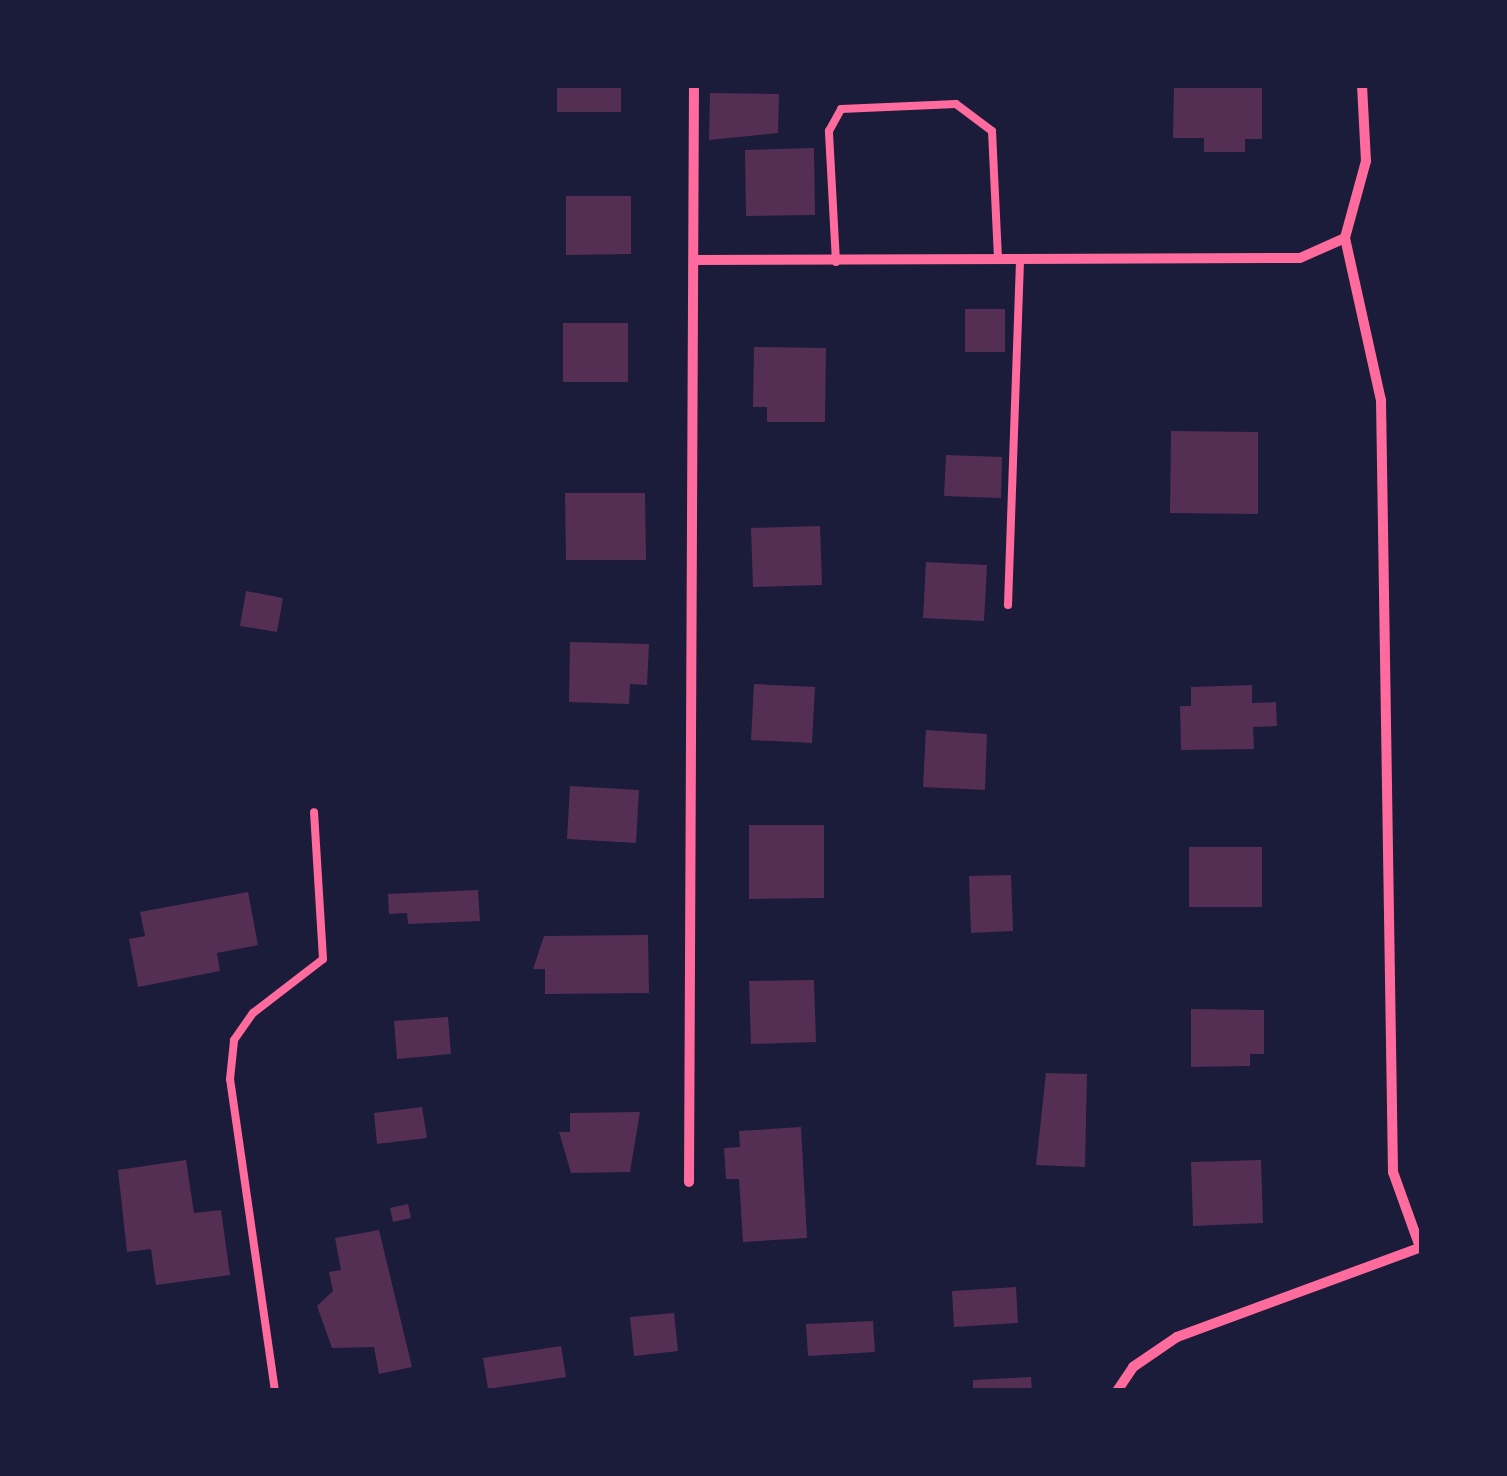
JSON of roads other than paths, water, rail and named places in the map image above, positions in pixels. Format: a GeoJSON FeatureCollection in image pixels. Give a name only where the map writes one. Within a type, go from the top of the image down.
{"type":"FeatureCollection","features":[{"type":"Feature","properties":{"kind":"street"},"geometry":{"type":"LineString","coordinates":[[690,1182],[694,85]]}},
{"type":"Feature","properties":{"kind":"street"},"geometry":{"type":"LineString","coordinates":[[1117,1391],[1132,1367],[1177,1338],[1421,1247],[1394,1172],[1381,400],[1345,238],[1366,160],[1362,85]]}},
{"type":"Feature","properties":{"kind":"street"},"geometry":{"type":"LineString","coordinates":[[694,260],[1300,258],[1345,238]]}},
{"type":"Feature","properties":{"kind":"lane"},"geometry":{"type":"LineString","coordinates":[[836,262],[828,131],[840,109],[956,104],[992,132],[998,259]]}},
{"type":"Feature","properties":{"kind":"lane"},"geometry":{"type":"LineString","coordinates":[[1008,605],[1020,259]]}},
{"type":"Feature","properties":{"kind":"lane"},"geometry":{"type":"LineString","coordinates":[[275,1391],[230,1079],[234,1040],[252,1013],[322,959],[314,812]]}}]}
